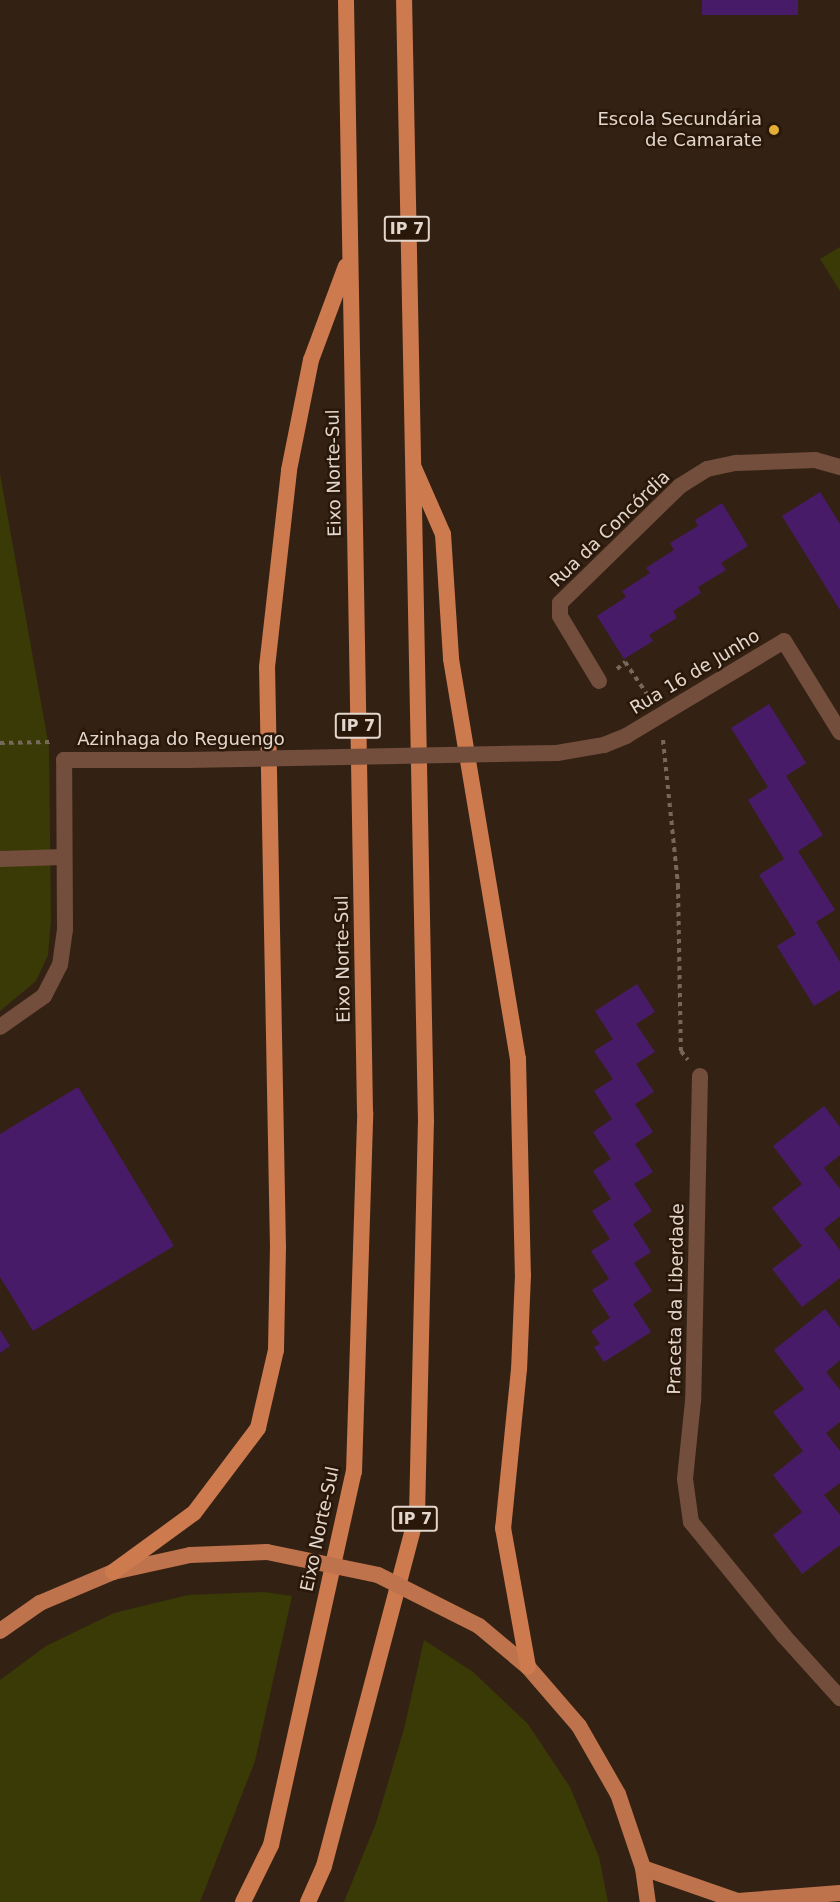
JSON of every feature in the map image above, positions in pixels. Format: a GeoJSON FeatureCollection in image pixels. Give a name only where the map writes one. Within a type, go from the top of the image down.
{"type":"FeatureCollection","features":[{"type":"Feature","properties":{"kind":"highway","name":"Eixo Norte-Sul"},"geometry":{"type":"LineString","coordinates":[[243,1902],[271,1845],[354,1472],[365,1112],[346,0]]}},
{"type":"Feature","properties":{"kind":"highway","name":"IP 7"},"geometry":{"type":"LineString","coordinates":[[308,1902],[324,1866],[417,1515],[426,1122],[410,458],[404,0]]}},
{"type":"Feature","properties":{"kind":"highway"},"geometry":{"type":"LineString","coordinates":[[113,1572],[194,1513],[258,1428],[276,1350],[278,1237],[267,667],[295,437],[311,360],[349,256]]}},
{"type":"Feature","properties":{"kind":"highway"},"geometry":{"type":"LineString","coordinates":[[410,458],[443,534],[451,659],[518,1059],[523,1275],[519,1369],[503,1528],[528,1667]]}},
{"type":"Feature","properties":{"kind":"main road"},"geometry":{"type":"LineString","coordinates":[[0,1631],[40,1603],[113,1572],[190,1555],[267,1552],[378,1575],[479,1626],[528,1667],[579,1726],[612,1784],[643,1868],[648,1902]]}},
{"type":"Feature","properties":{"kind":"main road"},"geometry":{"type":"LineString","coordinates":[[643,1868],[738,1901],[840,1893]]}},
{"type":"Feature","properties":{"kind":"street","name":"Rua da Concórdia"},"geometry":{"type":"LineString","coordinates":[[599,681],[560,616],[560,603],[680,486],[707,469],[736,463],[814,460],[840,467]]}},
{"type":"Feature","properties":{"kind":"street","name":"Rua 16 de Junho"},"geometry":{"type":"LineString","coordinates":[[557,753],[604,745],[660,716],[784,641],[834,708],[840,732]]}},
{"type":"Feature","properties":{"kind":"street","name":"Azinhaga do Reguengo"},"geometry":{"type":"LineString","coordinates":[[0,1027],[44,996],[57,974],[64,947],[64,760],[557,753]]}},
{"type":"Feature","properties":{"kind":"street"},"geometry":{"type":"LineString","coordinates":[[0,860],[64,857]]}},
{"type":"Feature","properties":{"kind":"street","name":"Praceta da Liberdade"},"geometry":{"type":"LineString","coordinates":[[700,1076],[693,1401],[685,1479],[691,1522],[784,1636],[840,1698]]}},
{"type":"Feature","properties":{"kind":"path"},"geometry":{"type":"LineString","coordinates":[[599,681],[626,662],[660,716],[678,885],[681,1051],[700,1076]]}},
{"type":"Feature","properties":{"kind":"shaded area"},"geometry":{"type":"Polygon","coordinates":[[[840,247],[840,291],[820,259],[840,247]]]}},
{"type":"Feature","properties":{"kind":"shaded area"},"geometry":{"type":"Polygon","coordinates":[[[0,474],[49,747],[51,920],[48,955],[36,981],[0,1011],[0,474]]]}},
{"type":"Feature","properties":{"kind":"shaded area"},"geometry":{"type":"Polygon","coordinates":[[[264,1592],[292,1596],[255,1761],[200,1902],[0,1902],[0,1680],[46,1646],[114,1613],[188,1595],[264,1592]]]}},
{"type":"Feature","properties":{"kind":"shaded area"},"geometry":{"type":"Polygon","coordinates":[[[424,1640],[473,1672],[528,1724],[570,1787],[599,1857],[608,1902],[344,1902],[376,1823],[404,1729],[424,1640]]]}},
{"type":"Feature","properties":{"kind":"building"},"geometry":{"type":"Polygon","coordinates":[[[702,0],[798,0],[798,15],[702,15],[702,0]]]}},
{"type":"Feature","properties":{"kind":"building"},"geometry":{"type":"Polygon","coordinates":[[[820,492],[840,524],[840,610],[782,516],[820,492]]]}},
{"type":"Feature","properties":{"kind":"building"},"geometry":{"type":"Polygon","coordinates":[[[722,503],[748,546],[721,563],[726,570],[698,587],[701,593],[673,611],[677,618],[649,635],[653,641],[624,659],[597,616],[626,597],[622,591],[650,573],[646,568],[674,550],[670,543],[698,526],[695,520],[722,503]]]}},
{"type":"Feature","properties":{"kind":"building"},"geometry":{"type":"Polygon","coordinates":[[[769,704],[806,763],[786,776],[823,835],[798,851],[835,910],[816,922],[840,962],[840,990],[814,1006],[777,946],[796,934],[759,875],[784,859],[748,800],[768,787],[731,728],[769,704]]]}},
{"type":"Feature","properties":{"kind":"building"},"geometry":{"type":"Polygon","coordinates":[[[637,984],[655,1012],[636,1024],[655,1052],[636,1064],[654,1092],[635,1104],[653,1132],[635,1144],[653,1172],[634,1184],[652,1211],[633,1224],[651,1252],[634,1263],[652,1291],[633,1304],[651,1332],[604,1362],[594,1347],[600,1344],[591,1331],[610,1318],[592,1290],[609,1279],[591,1251],[610,1239],[592,1211],[611,1199],[593,1171],[611,1159],[593,1132],[612,1119],[594,1091],[613,1079],[594,1051],[613,1039],[595,1011],[637,984]]]}},
{"type":"Feature","properties":{"kind":"building"},"geometry":{"type":"Polygon","coordinates":[[[78,1087],[174,1246],[33,1331],[0,1277],[0,1134],[78,1087]]]}},
{"type":"Feature","properties":{"kind":"building"},"geometry":{"type":"Polygon","coordinates":[[[824,1106],[840,1127],[840,1155],[824,1168],[840,1189],[840,1216],[824,1229],[840,1250],[840,1278],[802,1307],[772,1269],[802,1246],[772,1208],[802,1184],[773,1146],[824,1106]]]}},
{"type":"Feature","properties":{"kind":"building"},"geometry":{"type":"Polygon","coordinates":[[[825,1309],[840,1328],[840,1360],[826,1372],[840,1390],[840,1422],[826,1433],[840,1451],[840,1483],[824,1495],[840,1515],[840,1545],[802,1574],[773,1535],[802,1512],[773,1475],[803,1451],[773,1412],[804,1389],[774,1350],[825,1309]]]}},
{"type":"Feature","properties":{"kind":"building"},"geometry":{"type":"Polygon","coordinates":[[[0,1330],[10,1346],[0,1353],[0,1330]]]}},
{"type":"Feature","properties":{"kind":"place","name":"Escola Secundária de Camarate"},"geometry":{"type":"Point","coordinates":[774,130]}}]}
